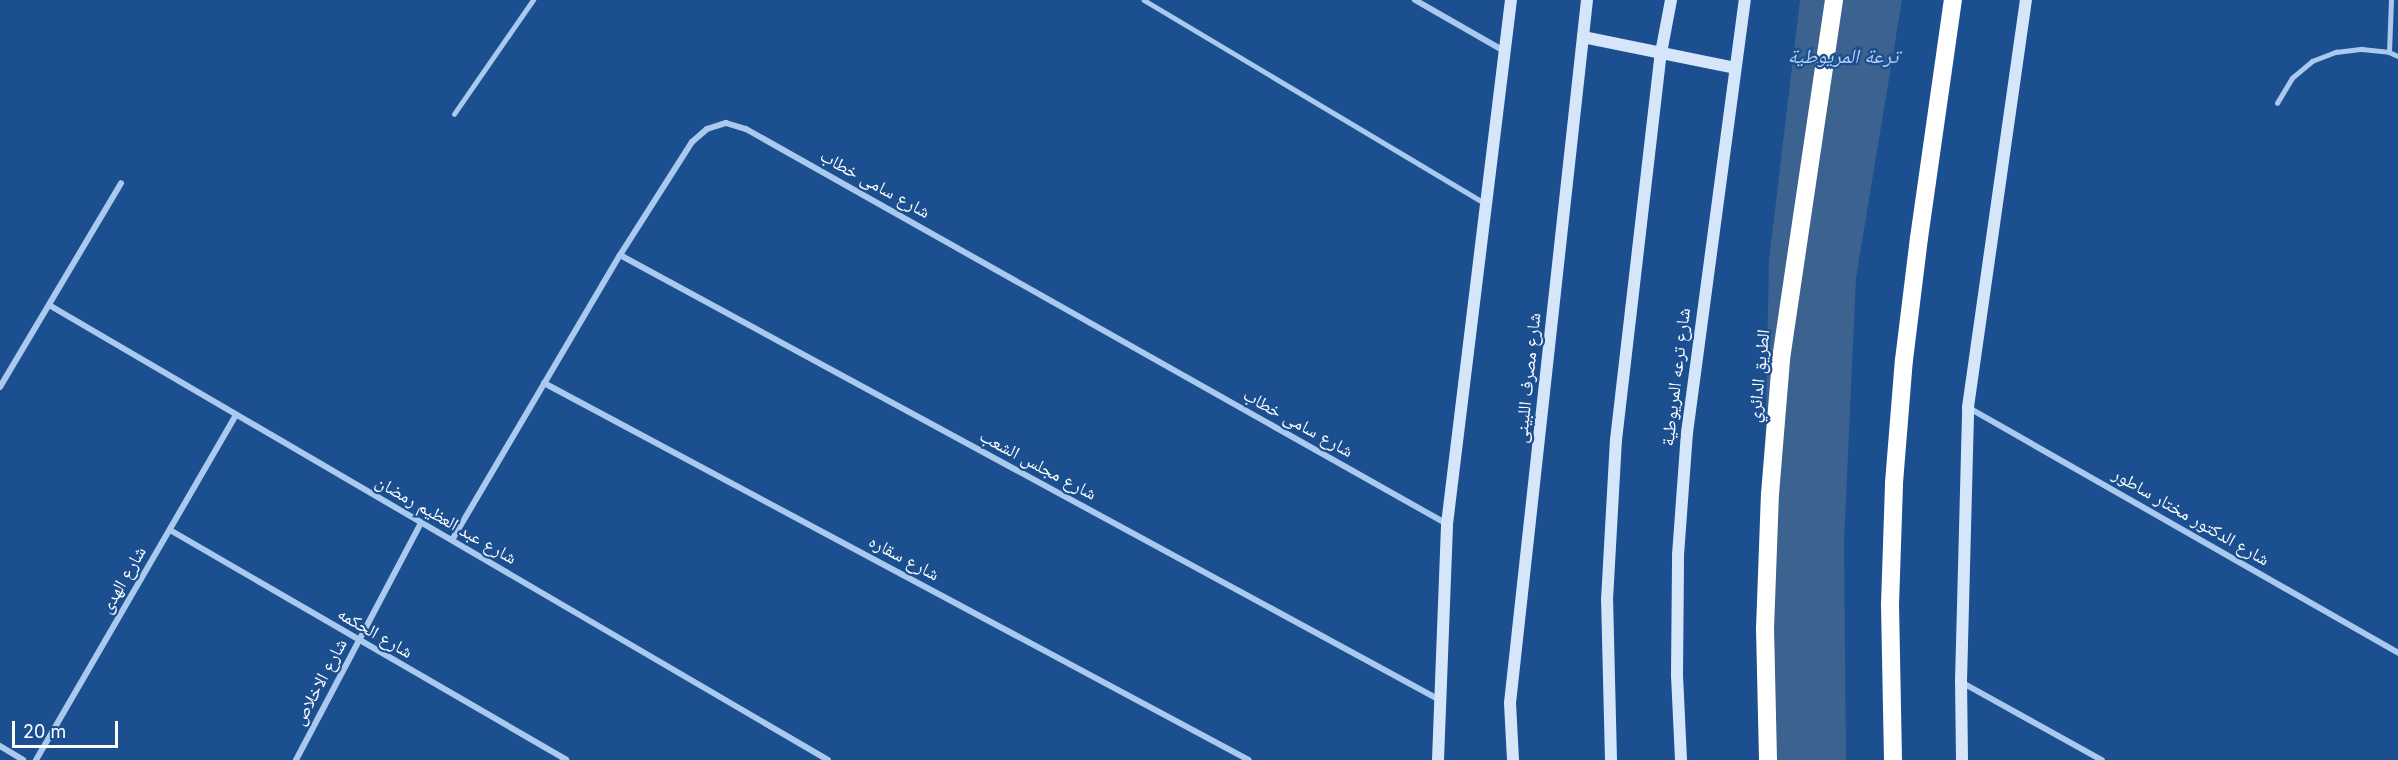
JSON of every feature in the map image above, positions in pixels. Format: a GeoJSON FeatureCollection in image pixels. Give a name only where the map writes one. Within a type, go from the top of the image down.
{"type":"FeatureCollection","features":[{"type":"Feature","properties":{"kind":"highway","name":"الطريق الدائري"},"geometry":{"type":"LineString","coordinates":[[1768,760],[1765,629],[1770,494],[1781,359],[1834,0]]}},
{"type":"Feature","properties":{"kind":"highway"},"geometry":{"type":"LineString","coordinates":[[1893,760],[1890,605],[1896,460],[1904,360],[1919,238],[1953,0]]}},
{"type":"Feature","properties":{"kind":"main road"},"geometry":{"type":"LineString","coordinates":[[1438,760],[1447,524],[1511,0]]}},
{"type":"Feature","properties":{"kind":"main road","name":"شارع مصرف اللبينى"},"geometry":{"type":"LineString","coordinates":[[1513,760],[1510,704],[1587,0]]}},
{"type":"Feature","properties":{"kind":"main road"},"geometry":{"type":"LineString","coordinates":[[1611,760],[1607,683],[1610,520],[1618,418],[1661,53],[1671,0]]}},
{"type":"Feature","properties":{"kind":"main road","name":"شارع ترعه المريوطية"},"geometry":{"type":"LineString","coordinates":[[1681,760],[1677,676],[1678,555],[1687,433],[1745,0]]}},
{"type":"Feature","properties":{"kind":"main road"},"geometry":{"type":"LineString","coordinates":[[1962,760],[1961,682],[1968,407],[2026,0]]}},
{"type":"Feature","properties":{"kind":"main road"},"geometry":{"type":"LineString","coordinates":[[1583,37],[1735,68]]}},
{"type":"Feature","properties":{"kind":"street"},"geometry":{"type":"LineString","coordinates":[[1415,0],[1504,51]]}},
{"type":"Feature","properties":{"kind":"street","name":"شارع سامى خطاب"},"geometry":{"type":"LineString","coordinates":[[452,540],[620,255],[692,142],[707,129],[726,123],[746,129],[1447,524]]}},
{"type":"Feature","properties":{"kind":"street"},"geometry":{"type":"LineString","coordinates":[[0,387],[121,183]]}},
{"type":"Feature","properties":{"kind":"street","name":"شارع مجلس الشعب"},"geometry":{"type":"LineString","coordinates":[[620,255],[1441,701]]}},
{"type":"Feature","properties":{"kind":"street","name":"شارع عبد العظيم رمضان"},"geometry":{"type":"LineString","coordinates":[[49,305],[828,760]]}},
{"type":"Feature","properties":{"kind":"street","name":"شارع سقاره"},"geometry":{"type":"LineString","coordinates":[[544,383],[1250,760]]}},
{"type":"Feature","properties":{"kind":"street","name":"شارع الدكتور مختار ساطور"},"geometry":{"type":"LineString","coordinates":[[1968,407],[2398,653]]}},
{"type":"Feature","properties":{"kind":"street","name":"شارع الهدى"},"geometry":{"type":"LineString","coordinates":[[36,760],[236,415]]}},
{"type":"Feature","properties":{"kind":"street","name":"شارع الاخلاص"},"geometry":{"type":"LineString","coordinates":[[296,760],[422,523]]}},
{"type":"Feature","properties":{"kind":"street","name":"شارع الحكمه"},"geometry":{"type":"LineString","coordinates":[[170,530],[566,760]]}},
{"type":"Feature","properties":{"kind":"street"},"geometry":{"type":"LineString","coordinates":[[1961,682],[2102,760]]}},
{"type":"Feature","properties":{"kind":"street"},"geometry":{"type":"LineString","coordinates":[[0,746],[23,760]]}},
{"type":"Feature","properties":{"kind":"lane"},"geometry":{"type":"LineString","coordinates":[[454,114],[533,0]]}},
{"type":"Feature","properties":{"kind":"lane"},"geometry":{"type":"LineString","coordinates":[[1144,0],[1486,204]]}},
{"type":"Feature","properties":{"kind":"lane"},"geometry":{"type":"LineString","coordinates":[[2389,52],[2391,0]]}},
{"type":"Feature","properties":{"kind":"lane"},"geometry":{"type":"LineString","coordinates":[[2277,103],[2292,78],[2312,62],[2336,52],[2362,49],[2389,52],[2398,56]]}},
{"type":"Feature","properties":{"kind":"water","name":"ترعة المريوطية"},"geometry":{"type":"Polygon","coordinates":[[[1800,0],[1902,0],[1856,278],[1844,542],[1846,760],[1759,760],[1769,260],[1800,0]]]}}]}
